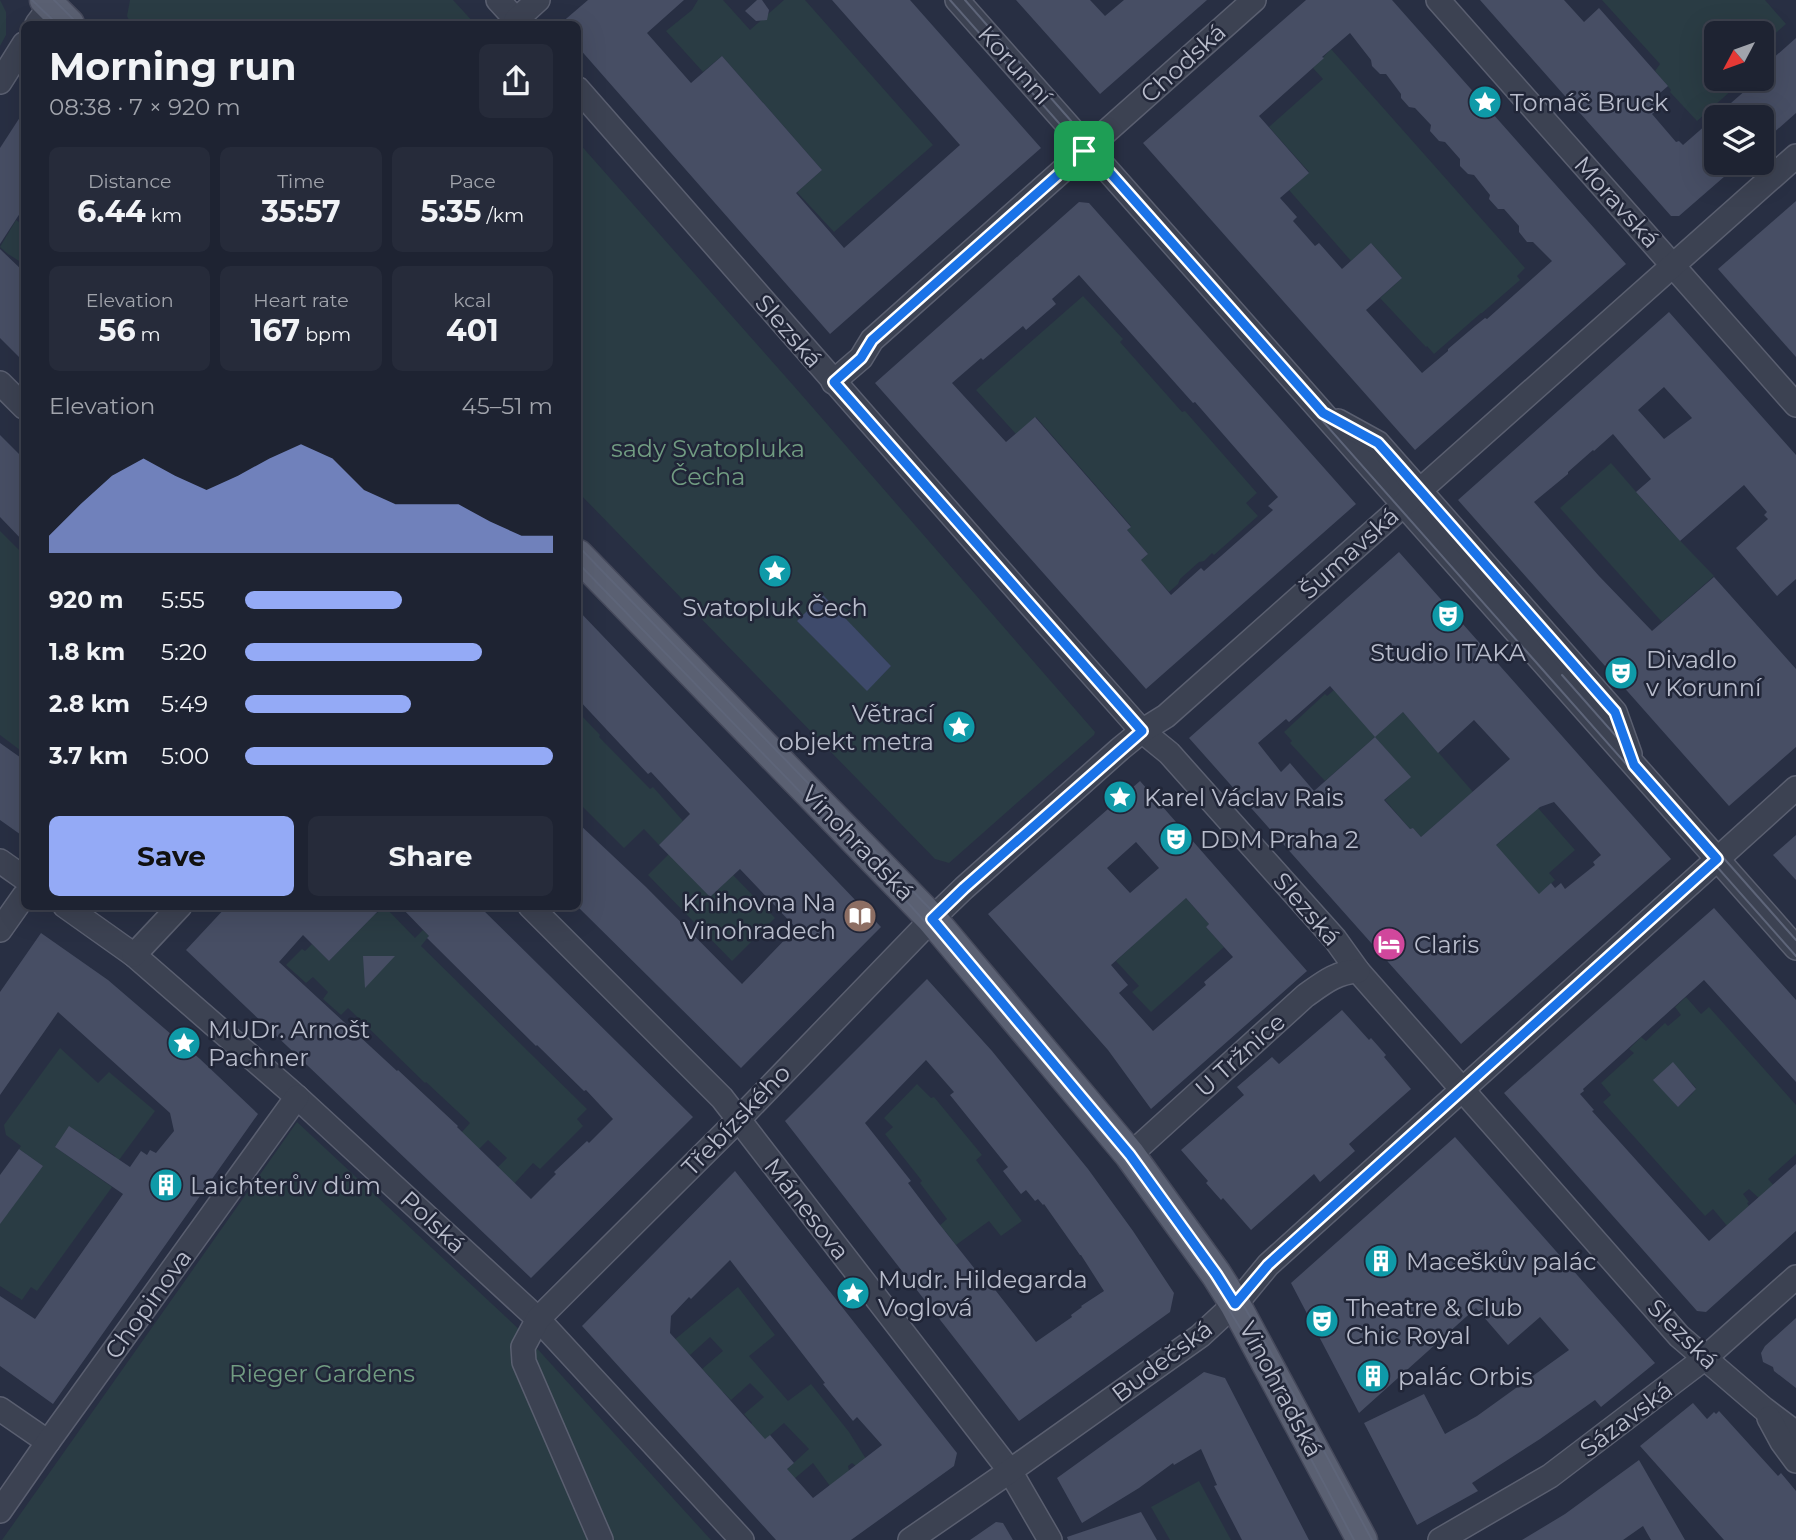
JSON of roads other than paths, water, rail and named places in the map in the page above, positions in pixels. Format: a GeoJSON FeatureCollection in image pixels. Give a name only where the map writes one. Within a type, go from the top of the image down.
{"type":"FeatureCollection","features":[{"type":"Feature","properties":{"kind":"main road","name":"Vinohradská"},"geometry":{"type":"LineString","coordinates":[[581,558],[932,919],[1130,1155],[1235,1304],[1362,1540]]}},
{"type":"Feature","properties":{"kind":"street"},"geometry":{"type":"LineString","coordinates":[[498,0],[517,21]]}},
{"type":"Feature","properties":{"kind":"street"},"geometry":{"type":"LineString","coordinates":[[519,21],[538,0]]}},
{"type":"Feature","properties":{"kind":"street","name":"Korunní"},"geometry":{"type":"LineString","coordinates":[[957,0],[1323,413],[1412,498],[1634,765],[1796,948]]}},
{"type":"Feature","properties":{"kind":"street","name":"Chodská"},"geometry":{"type":"LineString","coordinates":[[834,382],[861,358],[872,340],[1254,0]]}},
{"type":"Feature","properties":{"kind":"street","name":"Moravská"},"geometry":{"type":"LineString","coordinates":[[1437,0],[1796,405]]}},
{"type":"Feature","properties":{"kind":"street"},"geometry":{"type":"LineString","coordinates":[[0,82],[21,49]]}},
{"type":"Feature","properties":{"kind":"street","name":"Slezská"},"geometry":{"type":"LineString","coordinates":[[581,92],[1142,731],[1169,753],[1335,939],[1358,971],[1679,1336],[1796,1433]]}},
{"type":"Feature","properties":{"kind":"street","name":"Šumavská"},"geometry":{"type":"LineString","coordinates":[[932,919],[1142,731],[1166,716],[1796,156]]}},
{"type":"Feature","properties":{"kind":"street"},"geometry":{"type":"LineString","coordinates":[[0,383],[21,404]]}},
{"type":"Feature","properties":{"kind":"street","name":"Budečská"},"geometry":{"type":"LineString","coordinates":[[910,1540],[1200,1336],[1235,1304],[1268,1265],[1796,788]]}},
{"type":"Feature","properties":{"kind":"street"},"geometry":{"type":"LineString","coordinates":[[0,861],[21,876]]}},
{"type":"Feature","properties":{"kind":"street"},"geometry":{"type":"LineString","coordinates":[[0,930],[21,900]]}},
{"type":"Feature","properties":{"kind":"street","name":"Polská"},"geometry":{"type":"LineString","coordinates":[[71,910],[134,955],[298,1097],[538,1320],[742,1540]]}},
{"type":"Feature","properties":{"kind":"street"},"geometry":{"type":"LineString","coordinates":[[134,955],[176,910]]}},
{"type":"Feature","properties":{"kind":"street","name":"Mánesova"},"geometry":{"type":"LineString","coordinates":[[534,910],[722,1098],[1010,1471],[1050,1540]]}},
{"type":"Feature","properties":{"kind":"street","name":"Třebízského"},"geometry":{"type":"LineString","coordinates":[[601,1540],[524,1362],[523,1347],[538,1320],[739,1119],[932,919]]}},
{"type":"Feature","properties":{"kind":"street","name":"U Tržnice"},"geometry":{"type":"LineString","coordinates":[[1130,1155],[1305,996],[1334,976],[1358,971]]}},
{"type":"Feature","properties":{"kind":"street","name":"Chopinova"},"geometry":{"type":"LineString","coordinates":[[0,1511],[298,1097]]}},
{"type":"Feature","properties":{"kind":"street","name":"Sázavská"},"geometry":{"type":"LineString","coordinates":[[1440,1540],[1550,1476],[1705,1358],[1796,1277]]}},
{"type":"Feature","properties":{"kind":"street"},"geometry":{"type":"LineString","coordinates":[[0,1409],[48,1442]]}},
{"type":"Feature","properties":{"kind":"street","name":"Slezská"},"geometry":{"type":"LineString","coordinates":[[1764,1409],[1796,1461]]}},
{"type":"Feature","properties":{"kind":"water"},"geometry":{"type":"Polygon","coordinates":[[[823,595],[891,666],[867,691],[797,621],[823,595]]]}},
{"type":"Feature","properties":{"kind":"tram line"},"geometry":{"type":"LineString","coordinates":[[32,0],[54,21]]}},
{"type":"Feature","properties":{"kind":"tram line"},"geometry":{"type":"LineString","coordinates":[[54,0],[75,21]]}},
{"type":"Feature","properties":{"kind":"tram line"},"geometry":{"type":"LineString","coordinates":[[950,0],[1796,956]]}},
{"type":"Feature","properties":{"kind":"tram line"},"geometry":{"type":"LineString","coordinates":[[965,0],[1072,122]]}},
{"type":"Feature","properties":{"kind":"tram line"},"geometry":{"type":"LineString","coordinates":[[581,549],[936,915],[1135,1150],[1231,1284],[1372,1540]]}},
{"type":"Feature","properties":{"kind":"tram line"},"geometry":{"type":"LineString","coordinates":[[581,566],[909,904],[1115,1148],[1211,1280],[1250,1344],[1354,1540]]}},
{"type":"Feature","properties":{"kind":"tram line"},"geometry":{"type":"LineString","coordinates":[[1562,675],[1796,940]]}},
{"type":"Feature","properties":{"kind":"place","name":"Tomáč Bruck"},"geometry":{"type":"Point","coordinates":[1485,102]}},
{"type":"Feature","properties":{"kind":"place","name":"Svatopluk Čech"},"geometry":{"type":"Point","coordinates":[775,571]}},
{"type":"Feature","properties":{"kind":"place","name":"Studio ITAKA"},"geometry":{"type":"Point","coordinates":[1448,616]}},
{"type":"Feature","properties":{"kind":"place","name":"Divadlo v Korunní"},"geometry":{"type":"Point","coordinates":[1621,673]}},
{"type":"Feature","properties":{"kind":"place","name":"Větrací objekt metra"},"geometry":{"type":"Point","coordinates":[959,727]}},
{"type":"Feature","properties":{"kind":"place","name":"Karel Václav Rais"},"geometry":{"type":"Point","coordinates":[1120,797]}},
{"type":"Feature","properties":{"kind":"place","name":"DDM Praha 2"},"geometry":{"type":"Point","coordinates":[1176,839]}},
{"type":"Feature","properties":{"kind":"place","name":"Knihovna Na Vinohradech"},"geometry":{"type":"Point","coordinates":[860,916]}},
{"type":"Feature","properties":{"kind":"place","name":"Claris"},"geometry":{"type":"Point","coordinates":[1389,944]}},
{"type":"Feature","properties":{"kind":"place","name":"MUDr. Arnošt Pachner"},"geometry":{"type":"Point","coordinates":[184,1043]}},
{"type":"Feature","properties":{"kind":"place","name":"Laichterův dům"},"geometry":{"type":"Point","coordinates":[166,1185]}},
{"type":"Feature","properties":{"kind":"place","name":"Maceškův palác"},"geometry":{"type":"Point","coordinates":[1381,1261]}},
{"type":"Feature","properties":{"kind":"place","name":"Mudr. Hildegarda Voglová"},"geometry":{"type":"Point","coordinates":[853,1293]}},
{"type":"Feature","properties":{"kind":"place","name":"Theatre & Club Chic Royal"},"geometry":{"type":"Point","coordinates":[1322,1321]}},
{"type":"Feature","properties":{"kind":"place","name":"palác Orbis"},"geometry":{"type":"Point","coordinates":[1373,1376]}},
{"type":"Feature","properties":{"kind":"park label","name":"sady Svatopluka Čecha"},"geometry":{"type":"Point","coordinates":[708,462]}},
{"type":"Feature","properties":{"kind":"park label","name":"Rieger Gardens"},"geometry":{"type":"Point","coordinates":[322,1373]}}]}
